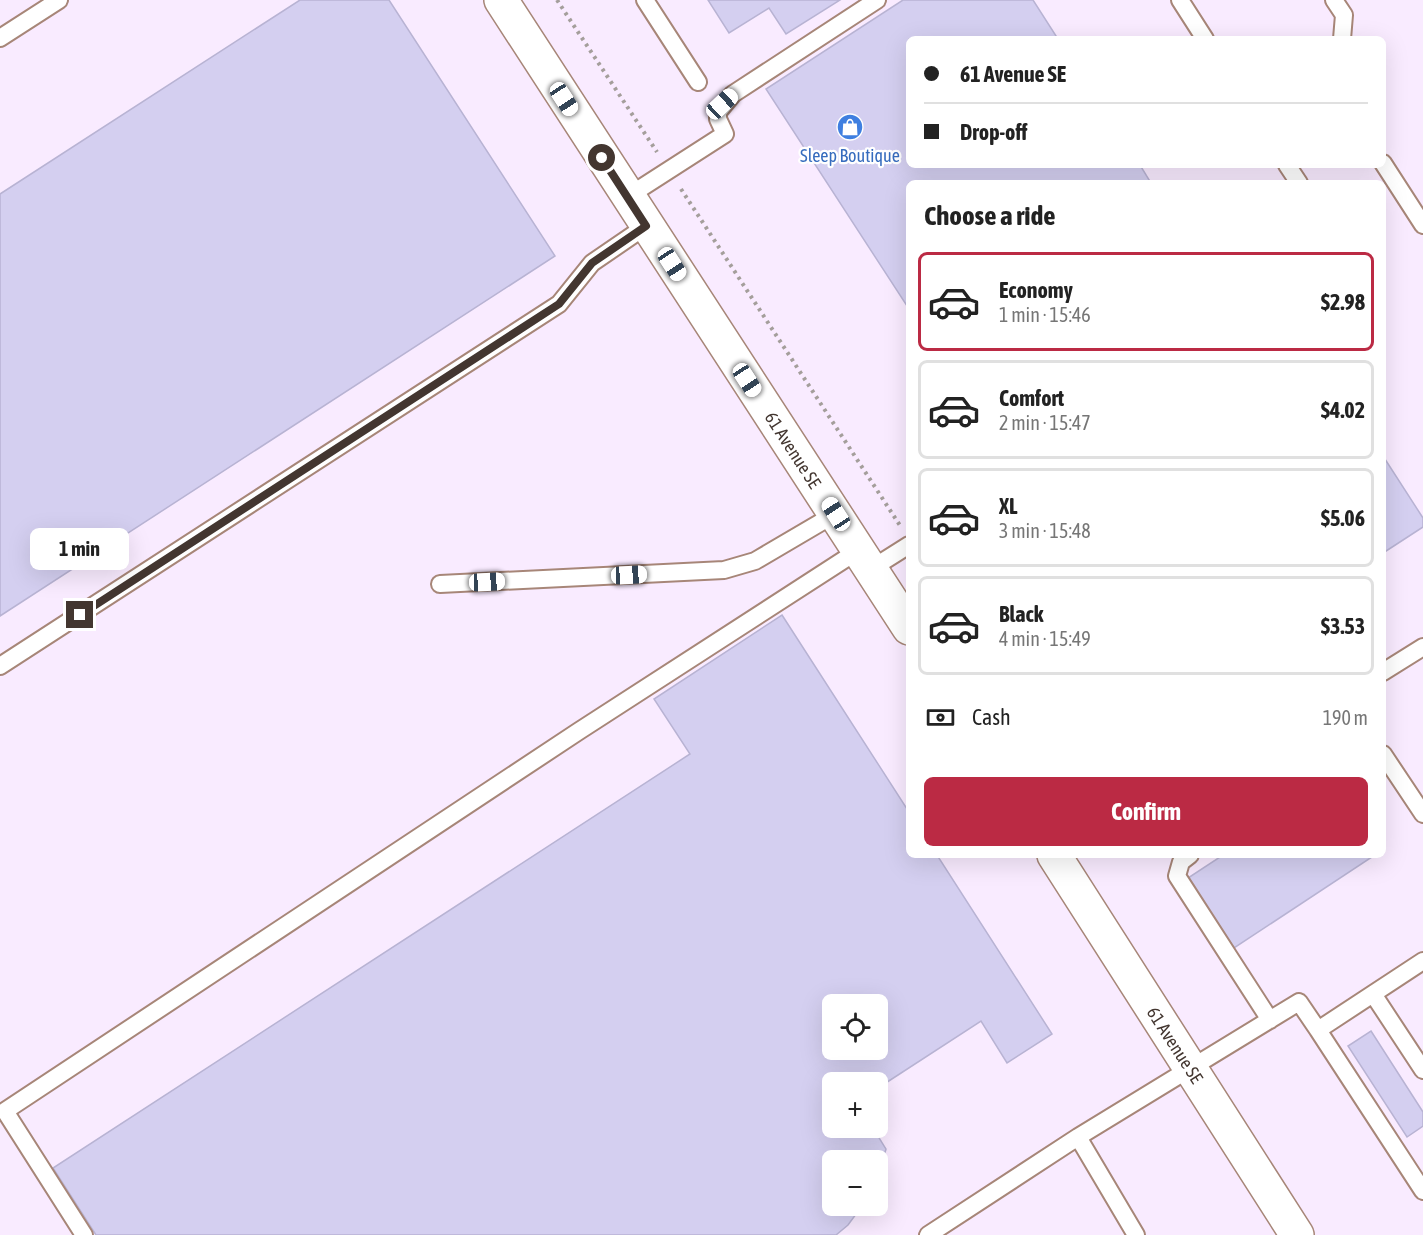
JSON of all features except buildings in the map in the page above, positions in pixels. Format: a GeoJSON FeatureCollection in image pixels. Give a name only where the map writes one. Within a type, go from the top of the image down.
{"type":"FeatureCollection","features":[{"type":"Feature","properties":{"kind":"street","name":"61 Avenue SE"},"geometry":{"type":"LineString","coordinates":[[501,0],[906,623]]}},
{"type":"Feature","properties":{"kind":"street","name":"61 Avenue SE"},"geometry":{"type":"LineString","coordinates":[[1065,859],[1189,1067],[1298,1234]]}},
{"type":"Feature","properties":{"kind":"lane"},"geometry":{"type":"LineString","coordinates":[[0,38],[59,0]]}},
{"type":"Feature","properties":{"kind":"lane"},"geometry":{"type":"LineString","coordinates":[[645,0],[698,82]]}},
{"type":"Feature","properties":{"kind":"lane"},"geometry":{"type":"LineString","coordinates":[[627,197],[725,134],[718,119],[718,112],[733,94],[878,0]]}},
{"type":"Feature","properties":{"kind":"lane"},"geometry":{"type":"LineString","coordinates":[[1179,0],[1203,36]]}},
{"type":"Feature","properties":{"kind":"lane"},"geometry":{"type":"LineString","coordinates":[[1334,0],[1344,15],[1342,36]]}},
{"type":"Feature","properties":{"kind":"lane"},"geometry":{"type":"LineString","coordinates":[[1386,168],[1423,225]]}},
{"type":"Feature","properties":{"kind":"lane"},"geometry":{"type":"LineString","coordinates":[[0,666],[559,304],[592,263],[646,226]]}},
{"type":"Feature","properties":{"kind":"lane"},"geometry":{"type":"LineString","coordinates":[[440,584],[723,570],[755,561],[836,514]]}},
{"type":"Feature","properties":{"kind":"lane"},"geometry":{"type":"LineString","coordinates":[[84,1235],[5,1111],[579,731],[865,560],[906,546]]}},
{"type":"Feature","properties":{"kind":"lane"},"geometry":{"type":"LineString","coordinates":[[1386,670],[1423,647]]}},
{"type":"Feature","properties":{"kind":"lane"},"geometry":{"type":"LineString","coordinates":[[1386,758],[1423,814]]}},
{"type":"Feature","properties":{"kind":"lane"},"geometry":{"type":"LineString","coordinates":[[1186,858],[1181,862],[1177,876],[1270,1020]]}},
{"type":"Feature","properties":{"kind":"lane"},"geometry":{"type":"LineString","coordinates":[[1318,1030],[1423,961]]}},
{"type":"Feature","properties":{"kind":"lane"},"geometry":{"type":"LineString","coordinates":[[1373,994],[1423,1070]]}},
{"type":"Feature","properties":{"kind":"lane"},"geometry":{"type":"LineString","coordinates":[[928,1235],[1189,1067],[1299,1002],[1417,1169],[1423,1191]]}},
{"type":"Feature","properties":{"kind":"lane"},"geometry":{"type":"LineString","coordinates":[[1078,1137],[1136,1235]]}},
{"type":"Feature","properties":{"kind":"path"},"geometry":{"type":"LineString","coordinates":[[557,0],[903,529]]}},
{"type":"Feature","properties":{"kind":"shaded area"},"geometry":{"type":"Polygon","coordinates":[[[0,0],[1423,0],[1423,1235],[0,1235],[0,0]]]}},
{"type":"Feature","properties":{"kind":"place","name":"Sleep Boutique"},"geometry":{"type":"Point","coordinates":[850,127]}},
{"type":"Feature","properties":{"kind":"route"},"geometry":{"type":"LineString","coordinates":[[80,615],[559,304],[592,263],[646,226],[602,158]]}}]}
